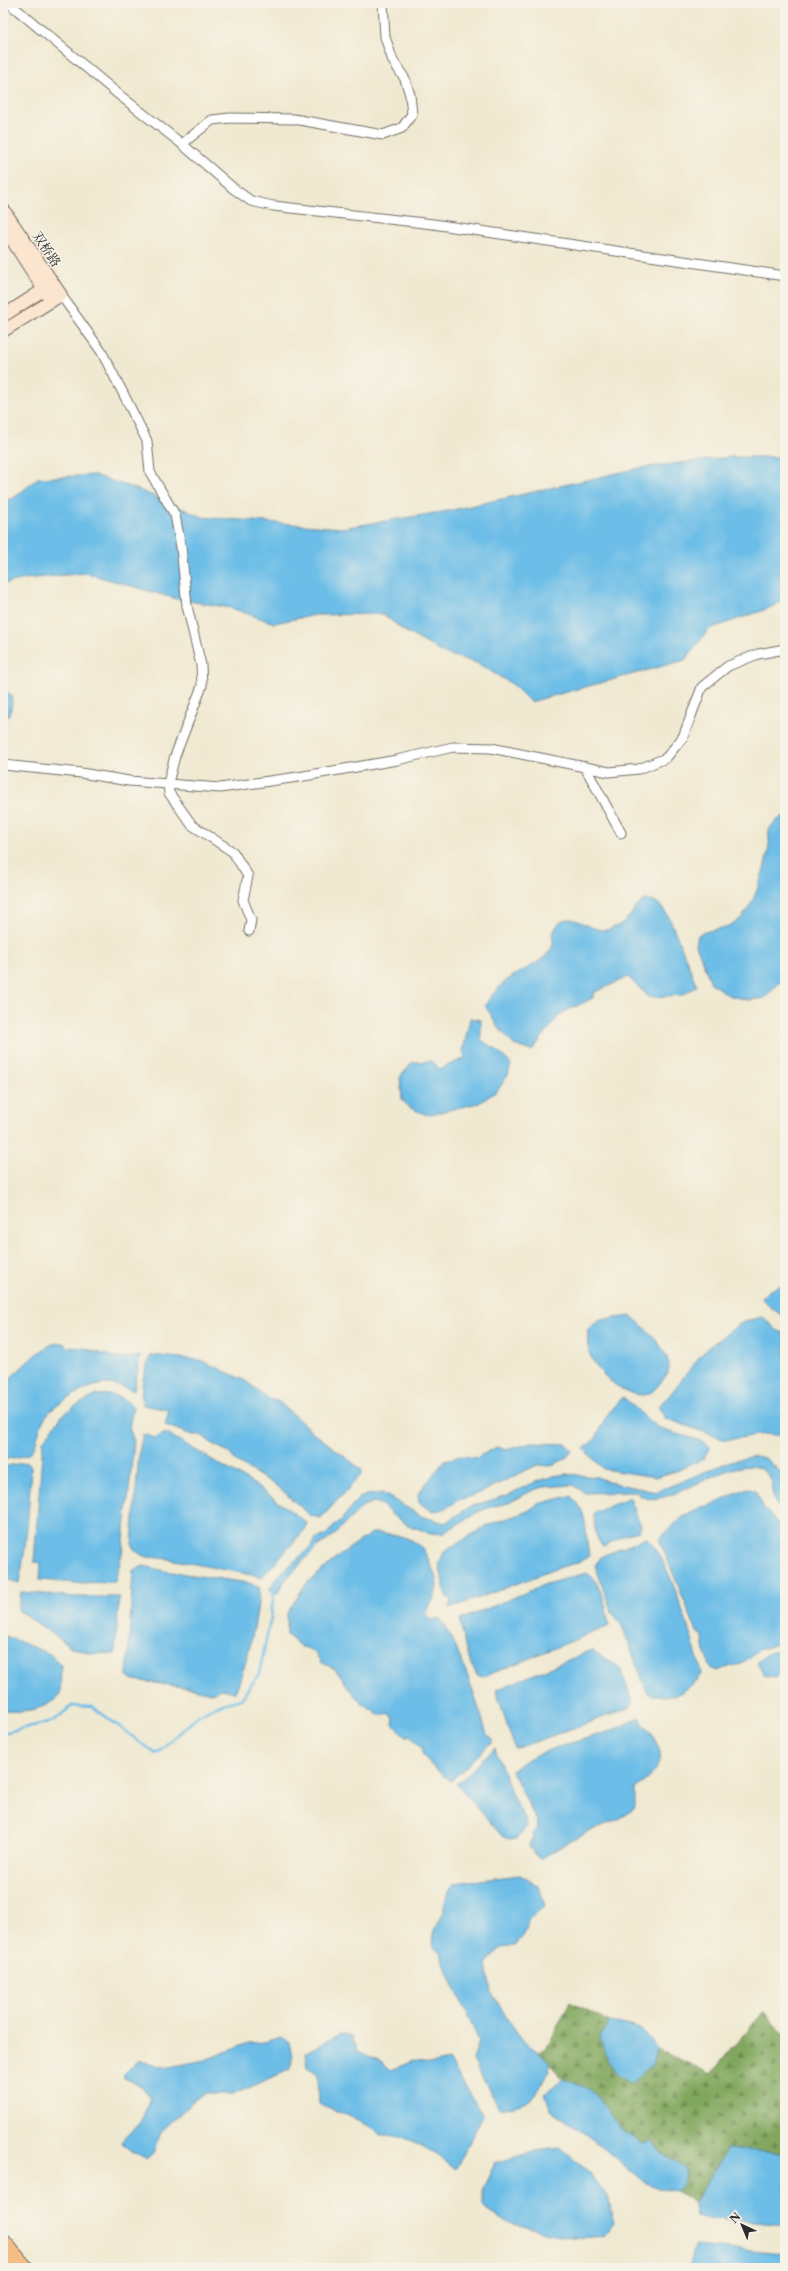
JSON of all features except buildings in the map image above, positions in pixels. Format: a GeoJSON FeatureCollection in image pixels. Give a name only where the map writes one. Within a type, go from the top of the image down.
{"type":"FeatureCollection","features":[{"type":"Feature","properties":{"kind":"main road"},"geometry":{"type":"LineString","coordinates":[[3,2240],[27,2268]]}},
{"type":"Feature","properties":{"kind":"main road"},"geometry":{"type":"LineString","coordinates":[[3,2259],[11,2268]]}},
{"type":"Feature","properties":{"kind":"street"},"geometry":{"type":"LineString","coordinates":[[9,3],[118,94],[182,144],[234,190],[252,201],[273,206],[433,224],[785,276]]}},
{"type":"Feature","properties":{"kind":"street"},"geometry":{"type":"LineString","coordinates":[[182,144],[212,120],[230,118],[294,119],[383,136],[402,128],[412,114],[410,95],[405,79],[393,60],[385,37],[382,10],[383,3]]}},
{"type":"Feature","properties":{"kind":"street","name":"双桥路"},"geometry":{"type":"LineString","coordinates":[[3,209],[56,298]]}},
{"type":"Feature","properties":{"kind":"street","name":"双桥路"},"geometry":{"type":"LineString","coordinates":[[3,226],[49,287]]}},
{"type":"Feature","properties":{"kind":"street"},"geometry":{"type":"LineString","coordinates":[[3,316],[49,287]]}},
{"type":"Feature","properties":{"kind":"street"},"geometry":{"type":"LineString","coordinates":[[3,330],[56,298],[101,352],[148,441],[150,472],[175,515],[181,547],[187,606],[201,665],[202,686],[175,756],[168,783],[169,793],[192,825],[233,852],[248,876],[243,900],[251,920],[249,931]]}},
{"type":"Feature","properties":{"kind":"street"},"geometry":{"type":"LineString","coordinates":[[3,765],[81,773],[129,781],[220,788],[367,765],[453,747],[491,748],[609,772],[639,770],[666,758],[683,737],[702,687],[728,666],[758,654],[785,649]]}},
{"type":"Feature","properties":{"kind":"street"},"geometry":{"type":"LineString","coordinates":[[585,767],[621,833]]}},
{"type":"Feature","properties":{"kind":"green space"},"geometry":{"type":"Polygon","coordinates":[[[782,1487],[785,1488],[785,1506],[781,1500],[782,1487]]]}},
{"type":"Feature","properties":{"kind":"green space"},"geometry":{"type":"Polygon","coordinates":[[[570,2001],[610,2022],[600,2036],[652,2065],[656,2049],[712,2074],[763,2011],[785,2035],[785,2154],[728,2148],[694,2203],[676,2191],[684,2182],[686,2170],[676,2161],[662,2154],[652,2141],[643,2144],[623,2132],[606,2107],[589,2089],[563,2079],[539,2052],[547,2048],[570,2001]]]}},
{"type":"Feature","properties":{"kind":"water"},"geometry":{"type":"Polygon","coordinates":[[[730,457],[785,457],[785,600],[767,609],[709,629],[685,660],[530,702],[512,684],[477,663],[443,653],[403,630],[383,614],[315,615],[274,623],[231,608],[177,599],[86,573],[25,579],[3,584],[3,501],[14,498],[38,478],[94,475],[139,490],[202,517],[342,528],[448,511],[640,468],[730,457]]]}},
{"type":"Feature","properties":{"kind":"water"},"geometry":{"type":"Polygon","coordinates":[[[3,689],[11,695],[12,703],[10,713],[3,723],[3,689]]]}},
{"type":"Feature","properties":{"kind":"water"},"geometry":{"type":"Polygon","coordinates":[[[785,815],[785,967],[780,982],[765,998],[747,1000],[728,995],[711,983],[696,945],[698,935],[735,923],[745,913],[755,895],[763,874],[768,853],[769,830],[774,823],[785,815]]]}},
{"type":"Feature","properties":{"kind":"water"},"geometry":{"type":"Polygon","coordinates":[[[645,900],[658,903],[669,917],[697,986],[683,995],[649,997],[628,977],[593,993],[593,998],[560,1014],[532,1051],[514,1045],[498,1027],[485,1005],[496,990],[510,978],[532,966],[546,956],[551,950],[553,943],[552,935],[558,925],[564,920],[571,919],[602,930],[610,929],[627,919],[645,900]]]}},
{"type":"Feature","properties":{"kind":"water"},"geometry":{"type":"Polygon","coordinates":[[[470,1018],[481,1020],[481,1040],[497,1050],[511,1064],[508,1075],[497,1091],[479,1103],[427,1115],[408,1107],[402,1099],[400,1077],[413,1062],[431,1061],[440,1069],[465,1058],[463,1050],[470,1018]]]}},
{"type":"Feature","properties":{"kind":"water"},"geometry":{"type":"Polygon","coordinates":[[[785,1284],[785,1318],[761,1298],[768,1291],[785,1284]]]}},
{"type":"Feature","properties":{"kind":"water"},"geometry":{"type":"Polygon","coordinates":[[[631,1316],[657,1341],[667,1357],[669,1365],[666,1376],[652,1392],[648,1394],[633,1394],[617,1386],[597,1367],[589,1350],[588,1329],[600,1320],[631,1316]]]}},
{"type":"Feature","properties":{"kind":"water"},"geometry":{"type":"Polygon","coordinates":[[[763,1317],[777,1330],[785,1334],[785,1436],[765,1434],[726,1440],[665,1418],[658,1406],[669,1396],[700,1356],[714,1343],[744,1321],[763,1317]]]}},
{"type":"Feature","properties":{"kind":"water"},"geometry":{"type":"Polygon","coordinates":[[[63,1343],[68,1347],[84,1348],[117,1358],[140,1356],[134,1391],[117,1385],[107,1384],[91,1387],[72,1396],[55,1407],[44,1419],[34,1447],[30,1453],[3,1460],[3,1385],[35,1355],[52,1344],[63,1343]]]}},
{"type":"Feature","properties":{"kind":"water"},"geometry":{"type":"Polygon","coordinates":[[[151,1355],[200,1360],[244,1380],[269,1399],[279,1402],[309,1429],[362,1470],[361,1475],[321,1518],[311,1516],[277,1486],[238,1463],[227,1451],[214,1445],[201,1435],[192,1435],[165,1425],[169,1410],[143,1405],[142,1386],[146,1367],[151,1355]]]}},
{"type":"Feature","properties":{"kind":"water"},"geometry":{"type":"Polygon","coordinates":[[[97,1395],[117,1396],[125,1400],[133,1408],[129,1428],[134,1441],[123,1549],[115,1582],[76,1583],[40,1580],[41,1563],[34,1562],[43,1441],[62,1416],[75,1406],[97,1395]]]}},
{"type":"Feature","properties":{"kind":"water"},"geometry":{"type":"Polygon","coordinates":[[[623,1397],[656,1426],[705,1443],[710,1447],[703,1459],[676,1471],[655,1477],[603,1469],[584,1449],[596,1438],[607,1415],[623,1397]]]}},
{"type":"Feature","properties":{"kind":"water"},"geometry":{"type":"Polygon","coordinates":[[[166,1433],[257,1486],[307,1523],[306,1528],[262,1577],[169,1559],[147,1557],[137,1552],[132,1544],[139,1452],[143,1434],[155,1438],[166,1433]]]}},
{"type":"Feature","properties":{"kind":"water"},"geometry":{"type":"Polygon","coordinates":[[[531,1443],[566,1444],[572,1451],[567,1458],[550,1466],[537,1465],[480,1493],[459,1500],[444,1509],[433,1511],[419,1503],[418,1494],[445,1460],[462,1456],[476,1458],[497,1447],[506,1450],[531,1443]]]}},
{"type":"Feature","properties":{"kind":"water"},"geometry":{"type":"Polygon","coordinates":[[[755,1456],[765,1458],[785,1476],[785,1488],[782,1487],[781,1500],[785,1506],[785,1517],[774,1500],[772,1481],[765,1472],[759,1468],[745,1466],[729,1470],[676,1493],[660,1498],[646,1498],[636,1492],[585,1493],[573,1485],[544,1487],[531,1491],[509,1503],[493,1506],[476,1513],[442,1534],[430,1533],[408,1525],[391,1514],[382,1505],[374,1502],[363,1506],[332,1537],[316,1548],[286,1579],[277,1594],[269,1589],[280,1574],[312,1546],[316,1538],[324,1536],[342,1519],[359,1498],[367,1495],[382,1493],[421,1516],[445,1523],[471,1506],[508,1495],[528,1485],[553,1476],[566,1474],[597,1477],[609,1482],[656,1492],[731,1461],[755,1456]]]}},
{"type":"Feature","properties":{"kind":"water"},"geometry":{"type":"Polygon","coordinates":[[[26,1462],[31,1467],[26,1540],[19,1583],[3,1578],[3,1467],[26,1462]]]}},
{"type":"Feature","properties":{"kind":"water"},"geometry":{"type":"Polygon","coordinates":[[[748,1488],[755,1491],[764,1508],[785,1531],[785,1640],[766,1648],[760,1648],[747,1661],[717,1671],[712,1669],[705,1654],[703,1637],[697,1632],[659,1539],[680,1519],[702,1507],[717,1503],[748,1488]]]}},
{"type":"Feature","properties":{"kind":"water"},"geometry":{"type":"Polygon","coordinates":[[[570,1496],[576,1501],[583,1515],[589,1556],[575,1563],[449,1608],[451,1600],[446,1596],[439,1564],[444,1552],[486,1526],[528,1511],[538,1504],[570,1496]]]}},
{"type":"Feature","properties":{"kind":"water"},"geometry":{"type":"Polygon","coordinates":[[[630,1498],[641,1526],[639,1531],[627,1534],[604,1546],[601,1544],[597,1536],[594,1513],[630,1498]]]}},
{"type":"Feature","properties":{"kind":"water"},"geometry":{"type":"Polygon","coordinates":[[[372,1533],[390,1534],[409,1539],[419,1545],[427,1557],[437,1584],[433,1599],[425,1613],[432,1620],[440,1618],[448,1631],[467,1674],[487,1734],[493,1741],[451,1781],[430,1764],[422,1753],[422,1748],[410,1735],[406,1737],[393,1724],[394,1717],[387,1713],[381,1716],[357,1699],[335,1669],[321,1662],[315,1653],[307,1648],[301,1647],[287,1635],[287,1613],[306,1584],[345,1551],[372,1533]]]}},
{"type":"Feature","properties":{"kind":"water"},"geometry":{"type":"Polygon","coordinates":[[[647,1538],[664,1563],[672,1581],[702,1673],[691,1686],[684,1691],[678,1694],[663,1697],[647,1692],[622,1626],[611,1610],[595,1565],[602,1556],[647,1538]]]}},
{"type":"Feature","properties":{"kind":"water"},"geometry":{"type":"Polygon","coordinates":[[[144,1566],[164,1571],[249,1583],[260,1588],[251,1641],[235,1692],[222,1689],[211,1693],[189,1688],[134,1680],[127,1677],[133,1570],[144,1566]]]}},
{"type":"Feature","properties":{"kind":"water"},"geometry":{"type":"Polygon","coordinates":[[[587,1573],[597,1583],[603,1597],[609,1626],[483,1677],[477,1675],[467,1655],[460,1620],[546,1584],[587,1573]]]}},
{"type":"Feature","properties":{"kind":"water"},"geometry":{"type":"Polygon","coordinates":[[[21,1592],[75,1597],[119,1597],[115,1654],[91,1653],[73,1648],[18,1610],[21,1592]]]}},
{"type":"Feature","properties":{"kind":"water"},"geometry":{"type":"Polygon","coordinates":[[[3,1635],[50,1654],[61,1665],[60,1695],[47,1704],[34,1709],[26,1711],[3,1711],[3,1635]]]}},
{"type":"Feature","properties":{"kind":"water"},"geometry":{"type":"Polygon","coordinates":[[[785,1647],[785,1672],[775,1677],[764,1675],[757,1663],[765,1655],[785,1647]]]}},
{"type":"Feature","properties":{"kind":"water"},"geometry":{"type":"Polygon","coordinates":[[[592,1650],[620,1668],[633,1702],[629,1708],[515,1749],[496,1690],[592,1650]]]}},
{"type":"Feature","properties":{"kind":"water"},"geometry":{"type":"Polygon","coordinates":[[[639,1716],[654,1738],[660,1754],[659,1762],[655,1770],[635,1789],[635,1808],[620,1818],[573,1839],[553,1852],[540,1858],[534,1854],[529,1846],[538,1824],[512,1771],[522,1763],[535,1756],[613,1730],[633,1721],[639,1716]]]}},
{"type":"Feature","properties":{"kind":"water"},"geometry":{"type":"Polygon","coordinates":[[[495,1748],[513,1798],[526,1820],[527,1826],[517,1839],[509,1840],[502,1836],[457,1784],[495,1748]]]}},
{"type":"Feature","properties":{"kind":"water"},"geometry":{"type":"Polygon","coordinates":[[[520,1875],[539,1886],[545,1906],[529,1919],[522,1937],[515,1946],[501,1948],[486,1964],[491,1991],[508,2020],[525,2043],[539,2052],[550,2064],[542,2085],[533,2097],[520,2104],[499,2109],[473,2060],[479,2041],[445,1966],[441,1953],[433,1948],[434,1930],[443,1912],[446,1897],[454,1883],[520,1875]]]}},
{"type":"Feature","properties":{"kind":"water"},"geometry":{"type":"Polygon","coordinates":[[[610,2022],[638,2028],[647,2035],[656,2049],[652,2065],[632,2082],[617,2076],[604,2051],[600,2036],[610,2022]]]}},
{"type":"Feature","properties":{"kind":"water"},"geometry":{"type":"Polygon","coordinates":[[[340,2034],[352,2037],[357,2051],[381,2061],[391,2070],[413,2061],[433,2063],[449,2060],[483,2115],[456,2169],[440,2157],[410,2140],[390,2134],[380,2134],[367,2124],[334,2111],[319,2103],[318,2074],[308,2068],[306,2052],[340,2034]]]}},
{"type":"Feature","properties":{"kind":"water"},"geometry":{"type":"Polygon","coordinates":[[[282,2037],[289,2042],[292,2057],[291,2069],[235,2094],[206,2094],[194,2100],[161,2132],[153,2154],[147,2159],[132,2151],[121,2142],[142,2119],[151,2098],[142,2088],[124,2078],[124,2074],[139,2059],[161,2068],[169,2067],[205,2060],[249,2043],[265,2042],[282,2037]]]}},
{"type":"Feature","properties":{"kind":"water"},"geometry":{"type":"Polygon","coordinates":[[[563,2079],[589,2089],[606,2107],[623,2132],[643,2144],[652,2141],[662,2154],[676,2161],[686,2170],[685,2179],[681,2186],[676,2191],[661,2189],[644,2182],[592,2139],[551,2110],[545,2094],[563,2079]]]}},
{"type":"Feature","properties":{"kind":"water"},"geometry":{"type":"Polygon","coordinates":[[[560,2148],[589,2172],[607,2196],[614,2223],[604,2236],[573,2237],[539,2231],[500,2217],[490,2212],[483,2206],[483,2188],[495,2163],[536,2151],[560,2148]]]}},
{"type":"Feature","properties":{"kind":"water"},"geometry":{"type":"Polygon","coordinates":[[[728,2148],[785,2154],[785,2225],[695,2216],[694,2203],[728,2148]]]}},
{"type":"Feature","properties":{"kind":"water"},"geometry":{"type":"Polygon","coordinates":[[[694,2246],[785,2254],[785,2268],[688,2268],[694,2246]]]}},
{"type":"Feature","properties":{"kind":"waterway"},"geometry":{"type":"LineString","coordinates":[[3,1733],[53,1721],[72,1706],[93,1707],[156,1754],[197,1716],[215,1706],[241,1699],[259,1674],[271,1617],[274,1592]]}}]}
